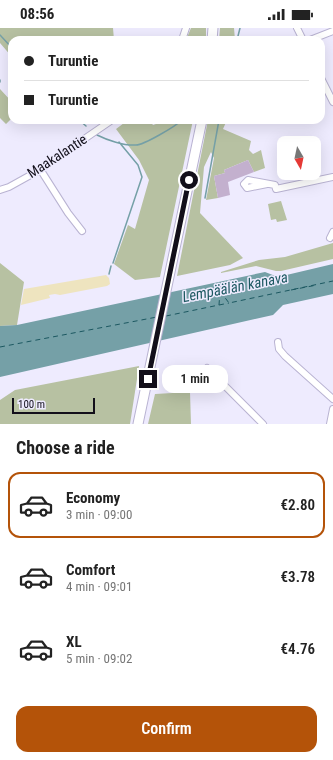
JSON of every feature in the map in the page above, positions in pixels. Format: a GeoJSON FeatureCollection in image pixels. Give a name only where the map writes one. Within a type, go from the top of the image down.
{"type":"FeatureCollection","features":[{"type":"Feature","properties":{"kind":"main road"},"geometry":{"type":"LineString","coordinates":[[138,424],[201,124]]}},
{"type":"Feature","properties":{"kind":"street"},"geometry":{"type":"LineString","coordinates":[[319,36],[333,30]]}},
{"type":"Feature","properties":{"kind":"street"},"geometry":{"type":"LineString","coordinates":[[325,90],[333,102]]}},
{"type":"Feature","properties":{"kind":"street","name":"Maakalantie"},"geometry":{"type":"LineString","coordinates":[[0,190],[9,187],[40,169],[106,124]]}},
{"type":"Feature","properties":{"kind":"street"},"geometry":{"type":"LineString","coordinates":[[40,169],[68,213],[82,231]]}},
{"type":"Feature","properties":{"kind":"street"},"geometry":{"type":"LineString","coordinates":[[267,184],[275,185],[276,189],[333,177]]}},
{"type":"Feature","properties":{"kind":"street"},"geometry":{"type":"LineString","coordinates":[[330,238],[333,232]]}},
{"type":"Feature","properties":{"kind":"street"},"geometry":{"type":"LineString","coordinates":[[278,342],[279,349],[285,356],[333,399]]}},
{"type":"Feature","properties":{"kind":"street"},"geometry":{"type":"LineString","coordinates":[[207,368],[263,424]]}},
{"type":"Feature","properties":{"kind":"street"},"geometry":{"type":"LineString","coordinates":[[330,424],[333,409]]}},
{"type":"Feature","properties":{"kind":"shaded area"},"geometry":{"type":"Polygon","coordinates":[[[0,28],[113,28],[114,36],[8,36],[8,52],[0,43],[0,28]]]}},
{"type":"Feature","properties":{"kind":"shaded area"},"geometry":{"type":"Polygon","coordinates":[[[191,28],[206,28],[206,36],[188,36],[191,28]]]}},
{"type":"Feature","properties":{"kind":"shaded area"},"geometry":{"type":"Polygon","coordinates":[[[220,28],[234,28],[235,36],[219,36],[220,28]]]}},
{"type":"Feature","properties":{"kind":"shaded area"},"geometry":{"type":"Polygon","coordinates":[[[0,89],[8,98],[8,122],[6,124],[0,118],[0,89]]]}},
{"type":"Feature","properties":{"kind":"shaded area"},"geometry":{"type":"Polygon","coordinates":[[[123,124],[192,124],[160,277],[135,280],[114,264],[128,225],[135,229],[149,180],[139,160],[116,129],[123,124]]]}},
{"type":"Feature","properties":{"kind":"shaded area"},"geometry":{"type":"Polygon","coordinates":[[[207,124],[225,124],[223,129],[251,141],[249,150],[253,154],[261,150],[265,168],[254,172],[248,160],[224,170],[225,173],[214,176],[218,198],[206,200],[214,158],[211,152],[204,167],[200,213],[243,258],[230,265],[177,276],[207,124]]]}},
{"type":"Feature","properties":{"kind":"shaded area"},"geometry":{"type":"Polygon","coordinates":[[[281,201],[287,220],[277,222],[276,219],[271,220],[268,204],[281,201]]]}},
{"type":"Feature","properties":{"kind":"shaded area"},"geometry":{"type":"Polygon","coordinates":[[[333,243],[333,259],[281,271],[256,266],[221,273],[259,260],[285,257],[333,243]]]}},
{"type":"Feature","properties":{"kind":"shaded area"},"geometry":{"type":"Polygon","coordinates":[[[0,263],[24,282],[17,325],[0,326],[0,263]]]}},
{"type":"Feature","properties":{"kind":"shaded area"},"geometry":{"type":"Polygon","coordinates":[[[139,366],[130,424],[0,424],[0,400],[15,390],[139,366]]]}},
{"type":"Feature","properties":{"kind":"shaded area"},"geometry":{"type":"Polygon","coordinates":[[[190,392],[191,424],[148,424],[155,394],[190,392]]]}},
{"type":"Feature","properties":{"kind":"sand"},"geometry":{"type":"Polygon","coordinates":[[[106,275],[109,278],[110,284],[107,286],[60,295],[49,295],[50,298],[21,305],[24,289],[106,275]]]}},
{"type":"Feature","properties":{"kind":"water","name":"Lempäälän kanava"},"geometry":{"type":"Polygon","coordinates":[[[333,264],[333,294],[283,305],[273,315],[0,377],[0,326],[17,325],[265,272],[278,277],[333,264]]]}},
{"type":"Feature","properties":{"kind":"building"},"geometry":{"type":"Polygon","coordinates":[[[248,160],[254,172],[228,182],[230,195],[218,198],[214,176],[225,173],[224,170],[248,160]]]}},
{"type":"Feature","properties":{"kind":"waterway"},"geometry":{"type":"LineString","coordinates":[[238,36],[240,28]]}},
{"type":"Feature","properties":{"kind":"waterway"},"geometry":{"type":"LineString","coordinates":[[0,35],[8,44]]}},
{"type":"Feature","properties":{"kind":"waterway"},"geometry":{"type":"LineString","coordinates":[[97,135],[126,145],[136,145],[160,135],[176,124]]}},
{"type":"Feature","properties":{"kind":"waterway"},"geometry":{"type":"LineString","coordinates":[[205,198],[218,124]]}},
{"type":"Feature","properties":{"kind":"waterway"},"geometry":{"type":"LineString","coordinates":[[113,263],[142,177],[138,165],[119,142]]}},
{"type":"Feature","properties":{"kind":"waterway"},"geometry":{"type":"LineString","coordinates":[[109,274],[111,266]]}},
{"type":"Feature","properties":{"kind":"ferry route"},"geometry":{"type":"LineString","coordinates":[[220,291],[229,303],[333,281]]}},
{"type":"Feature","properties":{"kind":"ferry route"},"geometry":{"type":"LineString","coordinates":[[291,290],[317,285]]}},
{"type":"Feature","properties":{"kind":"ferry route"},"geometry":{"type":"LineString","coordinates":[[166,316],[219,305],[220,291]]}},
{"type":"Feature","properties":{"kind":"ferry route"},"geometry":{"type":"LineString","coordinates":[[219,305],[229,303]]}},
{"type":"Feature","properties":{"kind":"ferry route"},"geometry":{"type":"LineString","coordinates":[[0,347],[157,317]]}},
{"type":"Feature","properties":{"kind":"route"},"geometry":{"type":"LineString","coordinates":[[148,379],[189,180]]}}]}
